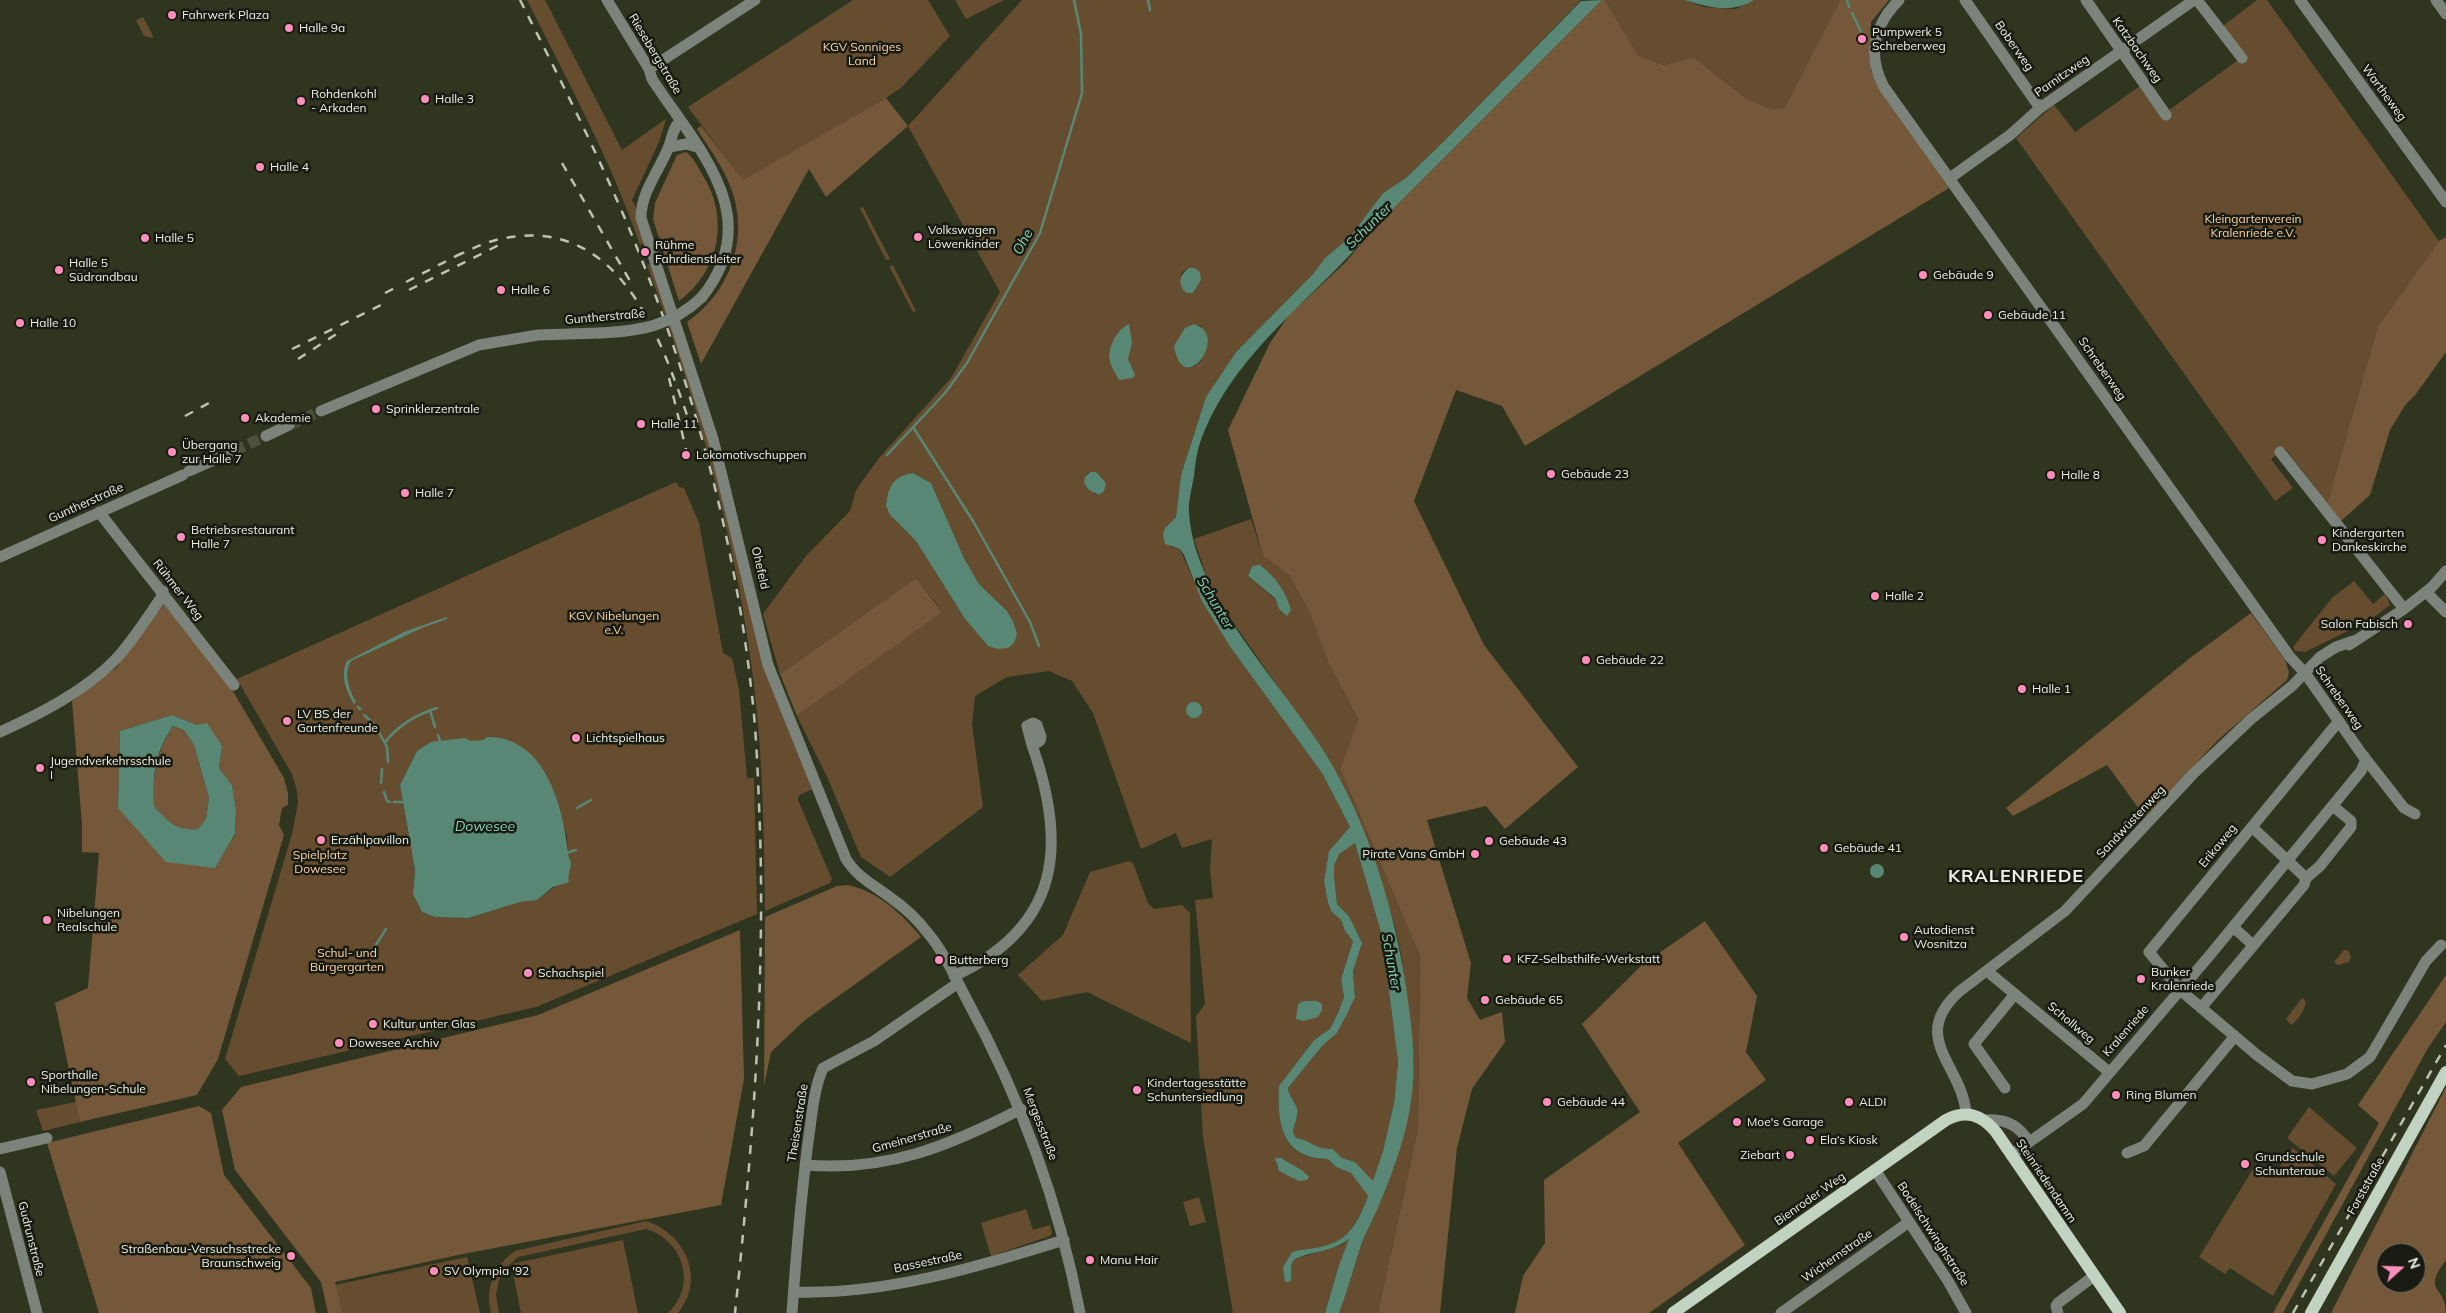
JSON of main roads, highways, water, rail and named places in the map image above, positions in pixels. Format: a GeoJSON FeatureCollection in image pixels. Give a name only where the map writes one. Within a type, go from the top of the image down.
{"type":"FeatureCollection","features":[{"type":"Feature","properties":{"kind":"main road","name":"Forststraße"},"geometry":{"type":"LineString","coordinates":[[2311,1313],[2446,1072]]}},
{"type":"Feature","properties":{"kind":"main road","name":"Steinriedendamm"},"geometry":{"type":"LineString","coordinates":[[1966,1113],[1984,1120],[2011,1155],[2120,1313]]}},
{"type":"Feature","properties":{"kind":"main road","name":"Bienroder Weg"},"geometry":{"type":"LineString","coordinates":[[1673,1313],[1946,1120],[1966,1113]]}},
{"type":"Feature","properties":{"kind":"water","name":"Schunter"},"geometry":{"type":"Polygon","coordinates":[[[1602,0],[1373,229],[1252,356],[1231,383],[1213,413],[1197,454],[1189,513],[1195,547],[1208,580],[1226,613],[1248,646],[1317,740],[1349,798],[1362,826],[1383,886],[1392,916],[1405,977],[1414,1063],[1412,1098],[1405,1131],[1390,1179],[1362,1243],[1339,1313],[1325,1313],[1349,1239],[1335,1247],[1295,1259],[1291,1265],[1291,1281],[1285,1282],[1283,1267],[1292,1252],[1331,1244],[1346,1235],[1356,1222],[1368,1196],[1351,1173],[1336,1167],[1328,1159],[1301,1153],[1292,1146],[1281,1126],[1279,1086],[1314,1040],[1330,1029],[1344,997],[1341,979],[1353,941],[1345,931],[1341,920],[1331,911],[1324,881],[1329,851],[1350,827],[1322,773],[1231,648],[1202,601],[1184,555],[1180,549],[1165,544],[1163,534],[1165,528],[1176,517],[1181,475],[1206,397],[1236,352],[1313,274],[1325,258],[1350,237],[1383,193],[1406,178],[1581,1],[1602,0]],[[1355,843],[1339,854],[1334,866],[1334,876],[1337,904],[1349,916],[1362,943],[1353,971],[1355,997],[1337,1033],[1322,1046],[1288,1088],[1297,1108],[1293,1132],[1296,1138],[1320,1148],[1333,1149],[1342,1158],[1355,1162],[1373,1181],[1383,1151],[1394,1103],[1398,1062],[1382,936],[1355,843]]]}},
{"type":"Feature","properties":{"kind":"water"},"geometry":{"type":"Polygon","coordinates":[[[1684,0],[1754,0],[1737,7],[1719,8],[1684,0]]]}},
{"type":"Feature","properties":{"kind":"water"},"geometry":{"type":"Polygon","coordinates":[[[1189,268],[1195,268],[1200,272],[1201,280],[1193,293],[1186,293],[1180,283],[1181,277],[1189,268]]]}},
{"type":"Feature","properties":{"kind":"water"},"geometry":{"type":"Polygon","coordinates":[[[1129,324],[1132,343],[1128,359],[1135,375],[1133,378],[1119,380],[1112,368],[1109,356],[1110,350],[1117,334],[1129,324]]]}},
{"type":"Feature","properties":{"kind":"water"},"geometry":{"type":"Polygon","coordinates":[[[1194,324],[1204,330],[1208,339],[1206,350],[1194,366],[1186,367],[1179,361],[1174,346],[1185,328],[1194,324]]]}},
{"type":"Feature","properties":{"kind":"water"},"geometry":{"type":"Polygon","coordinates":[[[1090,472],[1096,472],[1106,483],[1104,491],[1099,495],[1089,490],[1084,483],[1085,477],[1090,472]]]}},
{"type":"Feature","properties":{"kind":"water"},"geometry":{"type":"Polygon","coordinates":[[[913,473],[931,483],[964,558],[979,584],[1007,611],[1013,621],[1017,634],[1014,643],[1008,648],[998,649],[988,646],[965,619],[916,541],[890,515],[886,506],[890,488],[896,480],[906,474],[913,473]]]}},
{"type":"Feature","properties":{"kind":"water"},"geometry":{"type":"Polygon","coordinates":[[[1260,565],[1275,579],[1283,591],[1291,610],[1287,616],[1279,609],[1275,598],[1248,576],[1252,566],[1260,565]]]}},
{"type":"Feature","properties":{"kind":"water"},"geometry":{"type":"Polygon","coordinates":[[[447,617],[447,619],[422,628],[351,661],[347,676],[356,702],[354,704],[344,677],[347,661],[404,632],[447,617]]]}},
{"type":"Feature","properties":{"kind":"water"},"geometry":{"type":"Polygon","coordinates":[[[1191,702],[1197,702],[1202,707],[1200,716],[1191,718],[1186,713],[1186,707],[1191,702]]]}},
{"type":"Feature","properties":{"kind":"water"},"geometry":{"type":"Polygon","coordinates":[[[172,715],[197,725],[207,723],[222,746],[219,768],[232,785],[236,809],[235,834],[215,868],[166,862],[118,808],[120,731],[172,715]],[[173,726],[158,755],[154,783],[154,806],[164,817],[178,827],[198,829],[206,819],[209,798],[194,745],[184,730],[173,726]]]}},
{"type":"Feature","properties":{"kind":"water","name":"Dowesee"},"geometry":{"type":"Polygon","coordinates":[[[487,737],[507,740],[523,748],[537,761],[547,777],[561,814],[571,863],[568,877],[569,882],[553,887],[537,900],[520,902],[469,918],[435,917],[422,912],[413,894],[415,870],[400,785],[417,751],[431,742],[465,738],[470,741],[483,740],[487,737]]]}},
{"type":"Feature","properties":{"kind":"water"},"geometry":{"type":"Polygon","coordinates":[[[1874,864],[1880,864],[1884,871],[1880,878],[1874,878],[1870,874],[1870,868],[1874,864]]]}},
{"type":"Feature","properties":{"kind":"water"},"geometry":{"type":"Polygon","coordinates":[[[1304,1001],[1317,1001],[1322,1004],[1322,1010],[1318,1017],[1303,1021],[1296,1019],[1298,1004],[1304,1001]]]}},
{"type":"Feature","properties":{"kind":"water"},"geometry":{"type":"Polygon","coordinates":[[[1275,1158],[1282,1158],[1309,1177],[1307,1180],[1299,1181],[1279,1171],[1275,1158]]]}},
{"type":"Feature","properties":{"kind":"waterway","name":"Ohe"},"geometry":{"type":"LineString","coordinates":[[887,455],[945,393],[967,363],[1040,233],[1082,93],[1081,34],[1074,0]]}},
{"type":"Feature","properties":{"kind":"waterway"},"geometry":{"type":"LineString","coordinates":[[1148,0],[1150,10]]}},
{"type":"Feature","properties":{"kind":"waterway"},"geometry":{"type":"LineString","coordinates":[[1847,0],[1849,7]]}},
{"type":"Feature","properties":{"kind":"waterway"},"geometry":{"type":"LineString","coordinates":[[1852,13],[1861,31]]}},
{"type":"Feature","properties":{"kind":"waterway"},"geometry":{"type":"LineString","coordinates":[[913,427],[973,521],[1030,622],[1039,646]]}},
{"type":"Feature","properties":{"kind":"waterway"},"geometry":{"type":"LineString","coordinates":[[385,742],[396,730],[409,721],[437,708]]}},
{"type":"Feature","properties":{"kind":"waterway"},"geometry":{"type":"LineString","coordinates":[[430,710],[435,727]]}},
{"type":"Feature","properties":{"kind":"waterway"},"geometry":{"type":"LineString","coordinates":[[364,715],[373,723]]}},
{"type":"Feature","properties":{"kind":"waterway"},"geometry":{"type":"LineString","coordinates":[[375,725],[387,747]]}},
{"type":"Feature","properties":{"kind":"waterway"},"geometry":{"type":"LineString","coordinates":[[438,735],[440,741]]}},
{"type":"Feature","properties":{"kind":"waterway"},"geometry":{"type":"LineString","coordinates":[[387,749],[388,762]]}},
{"type":"Feature","properties":{"kind":"waterway"},"geometry":{"type":"LineString","coordinates":[[381,783],[382,769]]}},
{"type":"Feature","properties":{"kind":"waterway"},"geometry":{"type":"LineString","coordinates":[[384,792],[387,801],[390,802]]}},
{"type":"Feature","properties":{"kind":"waterway"},"geometry":{"type":"LineString","coordinates":[[577,808],[591,800]]}},
{"type":"Feature","properties":{"kind":"waterway"},"geometry":{"type":"LineString","coordinates":[[394,802],[403,802]]}},
{"type":"Feature","properties":{"kind":"waterway"},"geometry":{"type":"LineString","coordinates":[[566,853],[576,850]]}},
{"type":"Feature","properties":{"kind":"waterway"},"geometry":{"type":"LineString","coordinates":[[372,951],[386,929]]}},
{"type":"Feature","properties":{"kind":"tunnel"},"geometry":{"type":"LineString","coordinates":[[289,425],[321,411]]}},
{"type":"Feature","properties":{"kind":"tunnel"},"geometry":{"type":"LineString","coordinates":[[234,451],[266,436]]}},
{"type":"Feature","properties":{"kind":"railway"},"geometry":{"type":"LineString","coordinates":[[520,0],[614,193],[669,334],[688,391],[720,508],[743,627],[753,705],[757,758],[760,830],[761,951],[752,1132],[735,1313]]}},
{"type":"Feature","properties":{"kind":"railway"},"geometry":{"type":"LineString","coordinates":[[562,163],[630,281]]}},
{"type":"Feature","properties":{"kind":"railway"},"geometry":{"type":"LineString","coordinates":[[456,256],[498,239],[544,236],[577,245],[605,263],[628,288],[647,318],[663,351],[688,418]]}},
{"type":"Feature","properties":{"kind":"railway"},"geometry":{"type":"LineString","coordinates":[[409,290],[501,244]]}},
{"type":"Feature","properties":{"kind":"railway"},"geometry":{"type":"LineString","coordinates":[[406,282],[462,253]]}},
{"type":"Feature","properties":{"kind":"railway"},"geometry":{"type":"LineString","coordinates":[[385,293],[397,287]]}},
{"type":"Feature","properties":{"kind":"railway"},"geometry":{"type":"LineString","coordinates":[[292,349],[381,305]]}},
{"type":"Feature","properties":{"kind":"railway"},"geometry":{"type":"LineString","coordinates":[[298,359],[341,331]]}},
{"type":"Feature","properties":{"kind":"railway"},"geometry":{"type":"LineString","coordinates":[[669,378],[689,462]]}},
{"type":"Feature","properties":{"kind":"railway"},"geometry":{"type":"LineString","coordinates":[[185,416],[211,402]]}},
{"type":"Feature","properties":{"kind":"railway"},"geometry":{"type":"LineString","coordinates":[[2293,1313],[2446,1045]]}},
{"type":"Feature","properties":{"kind":"place","name":"Fahrwerk Plaza"},"geometry":{"type":"Point","coordinates":[172,15]}},
{"type":"Feature","properties":{"kind":"place","name":"Halle 9a"},"geometry":{"type":"Point","coordinates":[289,28]}},
{"type":"Feature","properties":{"kind":"place","name":"Pumpwerk 5 Schreberweg"},"geometry":{"type":"Point","coordinates":[1862,39]}},
{"type":"Feature","properties":{"kind":"place","name":"Halle 3"},"geometry":{"type":"Point","coordinates":[425,99]}},
{"type":"Feature","properties":{"kind":"place","name":"Rohdenkohl - Arkaden"},"geometry":{"type":"Point","coordinates":[301,101]}},
{"type":"Feature","properties":{"kind":"place","name":"Halle 4"},"geometry":{"type":"Point","coordinates":[260,167]}},
{"type":"Feature","properties":{"kind":"place","name":"Volkswagen Löwenkinder"},"geometry":{"type":"Point","coordinates":[918,237]}},
{"type":"Feature","properties":{"kind":"place","name":"Halle 5"},"geometry":{"type":"Point","coordinates":[145,238]}},
{"type":"Feature","properties":{"kind":"place","name":"Rühme Fahrdienstleiter"},"geometry":{"type":"Point","coordinates":[645,252]}},
{"type":"Feature","properties":{"kind":"place","name":"Halle 5 Südrandbau"},"geometry":{"type":"Point","coordinates":[59,270]}},
{"type":"Feature","properties":{"kind":"place","name":"Gebäude 9"},"geometry":{"type":"Point","coordinates":[1923,275]}},
{"type":"Feature","properties":{"kind":"place","name":"Halle 6"},"geometry":{"type":"Point","coordinates":[501,290]}},
{"type":"Feature","properties":{"kind":"place","name":"Gebäude 11"},"geometry":{"type":"Point","coordinates":[1988,315]}},
{"type":"Feature","properties":{"kind":"place","name":"Halle 10"},"geometry":{"type":"Point","coordinates":[20,323]}},
{"type":"Feature","properties":{"kind":"place","name":"Sprinklerzentrale"},"geometry":{"type":"Point","coordinates":[376,409]}},
{"type":"Feature","properties":{"kind":"place","name":"Akademie"},"geometry":{"type":"Point","coordinates":[245,418]}},
{"type":"Feature","properties":{"kind":"place","name":"Halle 11"},"geometry":{"type":"Point","coordinates":[641,424]}},
{"type":"Feature","properties":{"kind":"place","name":"Übergang zur Halle 7"},"geometry":{"type":"Point","coordinates":[172,452]}},
{"type":"Feature","properties":{"kind":"place","name":"Lokomotivschuppen"},"geometry":{"type":"Point","coordinates":[686,455]}},
{"type":"Feature","properties":{"kind":"place","name":"Gebäude 23"},"geometry":{"type":"Point","coordinates":[1551,474]}},
{"type":"Feature","properties":{"kind":"place","name":"Halle 8"},"geometry":{"type":"Point","coordinates":[2051,475]}},
{"type":"Feature","properties":{"kind":"place","name":"Halle 7"},"geometry":{"type":"Point","coordinates":[405,493]}},
{"type":"Feature","properties":{"kind":"place","name":"Betriebsrestaurant Halle 7"},"geometry":{"type":"Point","coordinates":[181,537]}},
{"type":"Feature","properties":{"kind":"place","name":"Kindergarten Dankeskirche"},"geometry":{"type":"Point","coordinates":[2322,540]}},
{"type":"Feature","properties":{"kind":"place","name":"Halle 2"},"geometry":{"type":"Point","coordinates":[1875,596]}},
{"type":"Feature","properties":{"kind":"place","name":"Salon Fabisch"},"geometry":{"type":"Point","coordinates":[2408,624]}},
{"type":"Feature","properties":{"kind":"place","name":"Gebäude 22"},"geometry":{"type":"Point","coordinates":[1586,660]}},
{"type":"Feature","properties":{"kind":"place","name":"Halle 1"},"geometry":{"type":"Point","coordinates":[2022,689]}},
{"type":"Feature","properties":{"kind":"place","name":"LV BS der Gartenfreunde"},"geometry":{"type":"Point","coordinates":[287,721]}},
{"type":"Feature","properties":{"kind":"place","name":"Lichtspielhaus"},"geometry":{"type":"Point","coordinates":[576,738]}},
{"type":"Feature","properties":{"kind":"place","name":"Jugendverkehrsschule I"},"geometry":{"type":"Point","coordinates":[40,768]}},
{"type":"Feature","properties":{"kind":"place","name":"Erzählpavillon"},"geometry":{"type":"Point","coordinates":[321,840]}},
{"type":"Feature","properties":{"kind":"place","name":"Gebäude 43"},"geometry":{"type":"Point","coordinates":[1489,841]}},
{"type":"Feature","properties":{"kind":"place","name":"Gebäude 41"},"geometry":{"type":"Point","coordinates":[1824,848]}},
{"type":"Feature","properties":{"kind":"place","name":"Pirate Vans GmbH"},"geometry":{"type":"Point","coordinates":[1475,854]}},
{"type":"Feature","properties":{"kind":"place","name":"Nibelungen Realschule"},"geometry":{"type":"Point","coordinates":[47,920]}},
{"type":"Feature","properties":{"kind":"place","name":"Autodienst Wosnitza"},"geometry":{"type":"Point","coordinates":[1904,937]}},
{"type":"Feature","properties":{"kind":"place","name":"KFZ-Selbsthilfe-Werkstatt"},"geometry":{"type":"Point","coordinates":[1507,959]}},
{"type":"Feature","properties":{"kind":"place","name":"Butterberg"},"geometry":{"type":"Point","coordinates":[939,960]}},
{"type":"Feature","properties":{"kind":"place","name":"Schachspiel"},"geometry":{"type":"Point","coordinates":[528,973]}},
{"type":"Feature","properties":{"kind":"place","name":"Bunker Kralenriede"},"geometry":{"type":"Point","coordinates":[2141,979]}},
{"type":"Feature","properties":{"kind":"place","name":"Gebäude 65"},"geometry":{"type":"Point","coordinates":[1485,1000]}},
{"type":"Feature","properties":{"kind":"place","name":"Kultur unter Glas"},"geometry":{"type":"Point","coordinates":[373,1024]}},
{"type":"Feature","properties":{"kind":"place","name":"Dowesee Archiv"},"geometry":{"type":"Point","coordinates":[339,1043]}},
{"type":"Feature","properties":{"kind":"place","name":"Sporthalle Nibelungen-Schule"},"geometry":{"type":"Point","coordinates":[31,1082]}},
{"type":"Feature","properties":{"kind":"place","name":"Kindertagesstätte Schuntersiedlung"},"geometry":{"type":"Point","coordinates":[1137,1090]}},
{"type":"Feature","properties":{"kind":"place","name":"Ring Blumen"},"geometry":{"type":"Point","coordinates":[2116,1095]}},
{"type":"Feature","properties":{"kind":"place","name":"Gebäude 44"},"geometry":{"type":"Point","coordinates":[1547,1102]}},
{"type":"Feature","properties":{"kind":"place","name":"ALDI"},"geometry":{"type":"Point","coordinates":[1849,1102]}},
{"type":"Feature","properties":{"kind":"place","name":"Moe's Garage"},"geometry":{"type":"Point","coordinates":[1737,1122]}},
{"type":"Feature","properties":{"kind":"place","name":"Ela‘s Kiosk"},"geometry":{"type":"Point","coordinates":[1810,1140]}},
{"type":"Feature","properties":{"kind":"place","name":"Ziebart"},"geometry":{"type":"Point","coordinates":[1790,1155]}},
{"type":"Feature","properties":{"kind":"place","name":"Grundschule Schunteraue"},"geometry":{"type":"Point","coordinates":[2245,1164]}},
{"type":"Feature","properties":{"kind":"place","name":"Straßenbau-Versuchsstrecke Braunschweig"},"geometry":{"type":"Point","coordinates":[291,1256]}},
{"type":"Feature","properties":{"kind":"place","name":"Manu Hair"},"geometry":{"type":"Point","coordinates":[1090,1260]}},
{"type":"Feature","properties":{"kind":"place","name":"SV Olympia '92"},"geometry":{"type":"Point","coordinates":[434,1271]}},
{"type":"Feature","properties":{"kind":"district","name":"KRALENRIEDE"},"geometry":{"type":"Point","coordinates":[2016,877]}},
{"type":"Feature","properties":{"kind":"park label","name":"KGV Sonniges Land"},"geometry":{"type":"Point","coordinates":[862,54]}},
{"type":"Feature","properties":{"kind":"park label","name":"Kleingartenverein Kralenriede e.V."},"geometry":{"type":"Point","coordinates":[2253,226]}},
{"type":"Feature","properties":{"kind":"park label","name":"KGV Nibelungen e.V."},"geometry":{"type":"Point","coordinates":[614,623]}},
{"type":"Feature","properties":{"kind":"park label","name":"Spielplatz Dowesee"},"geometry":{"type":"Point","coordinates":[320,862]}},
{"type":"Feature","properties":{"kind":"park label","name":"Schul- und Bürgergarten"},"geometry":{"type":"Point","coordinates":[347,960]}}]}
